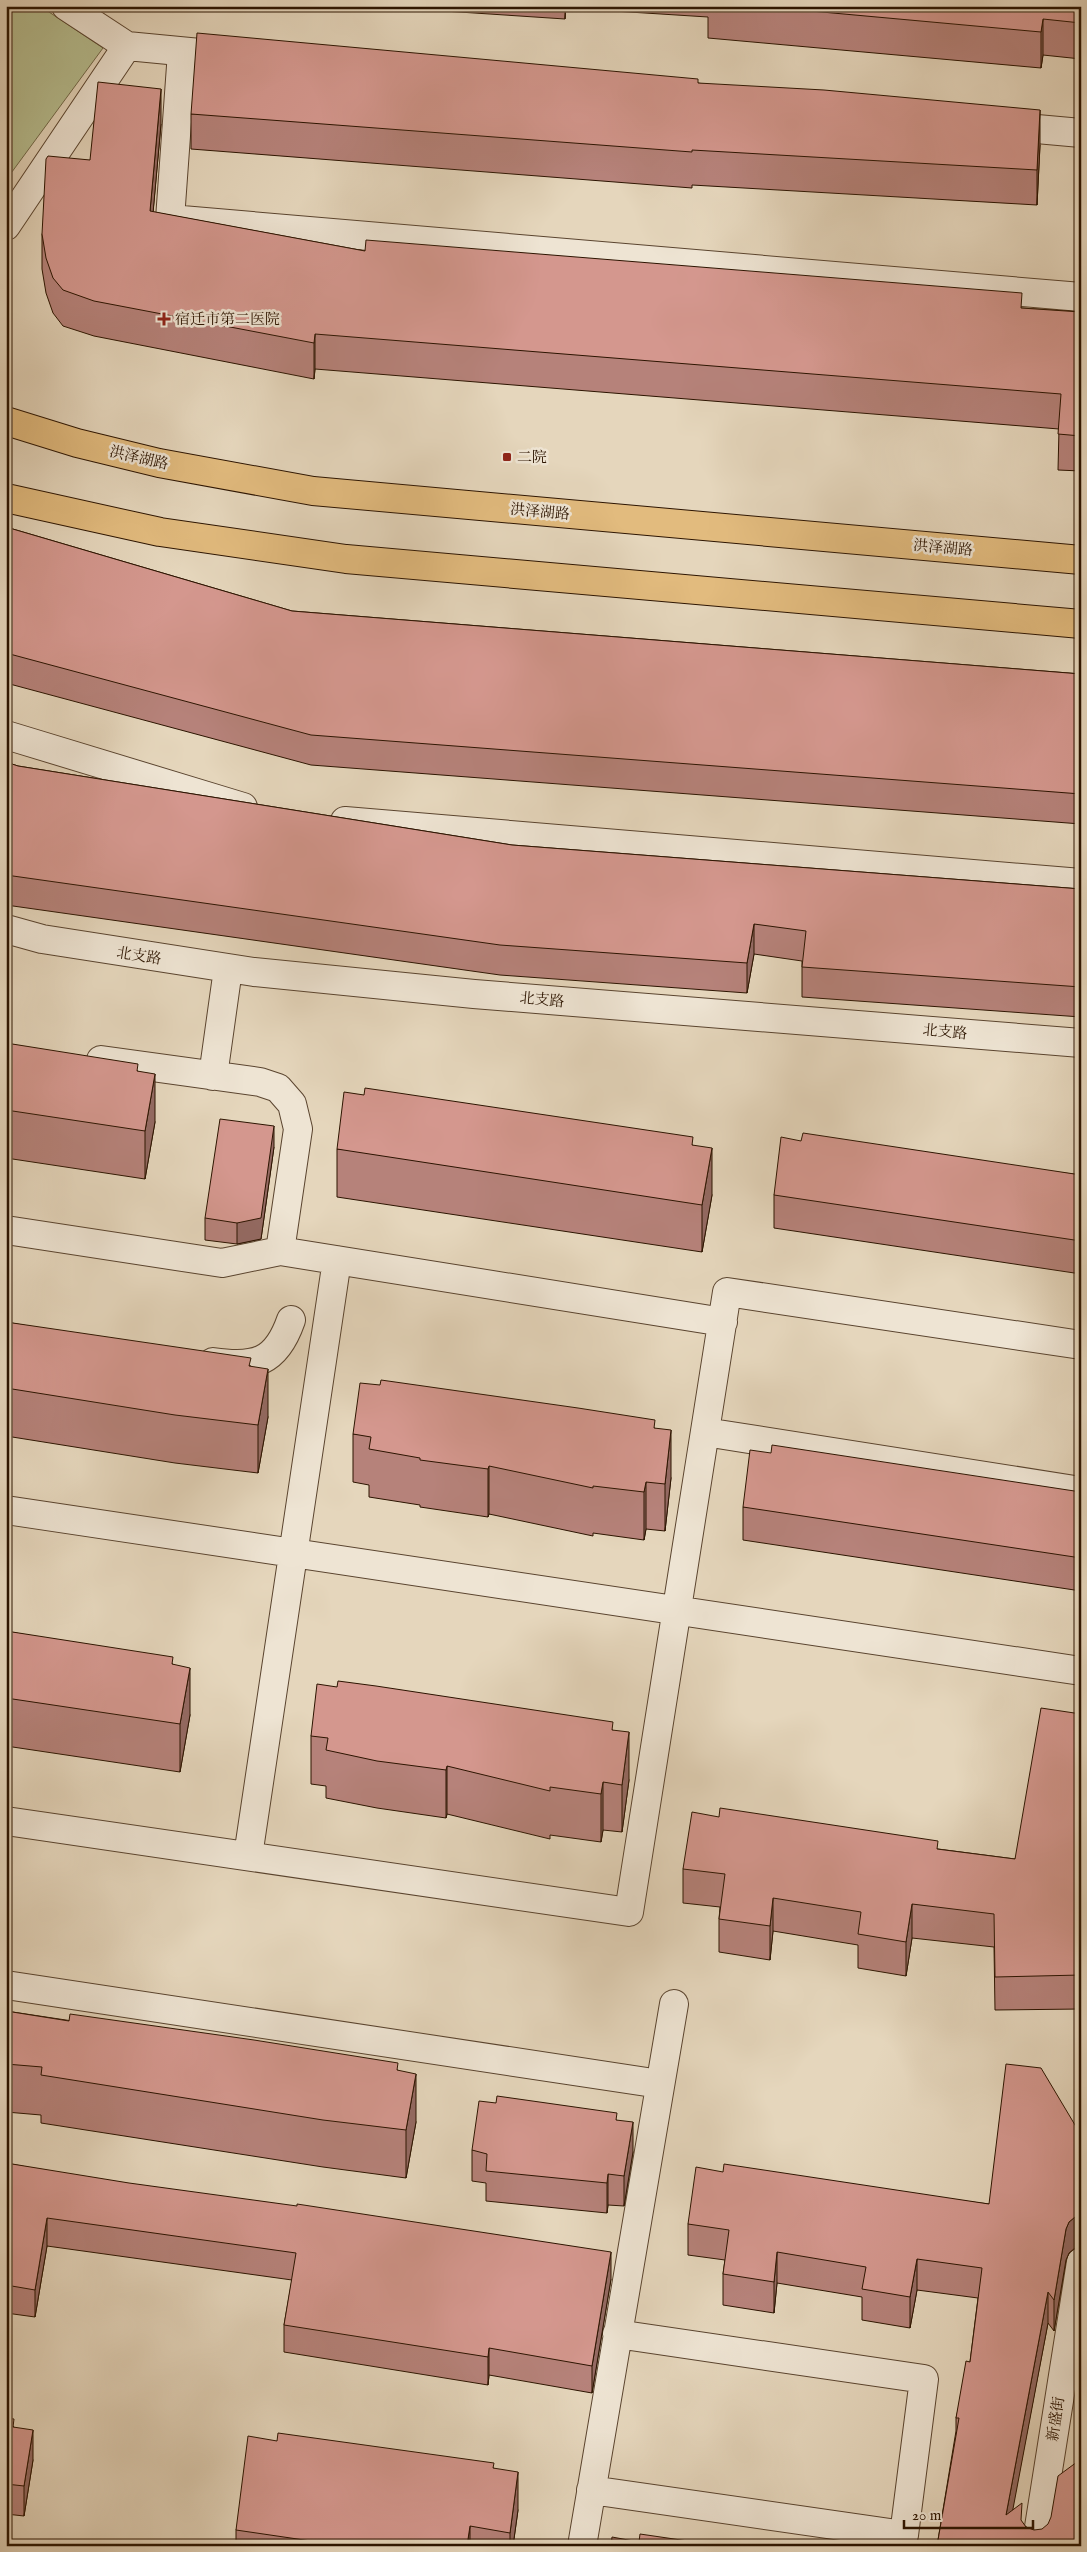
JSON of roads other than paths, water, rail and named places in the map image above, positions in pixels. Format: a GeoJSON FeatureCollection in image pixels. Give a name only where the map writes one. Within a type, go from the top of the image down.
{"type":"FeatureCollection","features":[{"type":"Feature","properties":{"kind":"main road","name":"洪泽湖路"},"geometry":{"type":"LineString","coordinates":[[6,421],[76,443],[159,463],[313,492],[1081,560]]}},
{"type":"Feature","properties":{"kind":"main road"},"geometry":{"type":"LineString","coordinates":[[6,498],[160,532],[346,559],[1081,624]]}},
{"type":"Feature","properties":{"kind":"street"},"geometry":{"type":"LineString","coordinates":[[66,6],[127,46],[221,55]]}},
{"type":"Feature","properties":{"kind":"street"},"geometry":{"type":"LineString","coordinates":[[6,226],[127,46]]}},
{"type":"Feature","properties":{"kind":"street"},"geometry":{"type":"LineString","coordinates":[[182,52],[170,219],[1081,297]]}},
{"type":"Feature","properties":{"kind":"street"},"geometry":{"type":"LineString","coordinates":[[973,123],[1081,133]]}},
{"type":"Feature","properties":{"kind":"street"},"geometry":{"type":"LineString","coordinates":[[6,735],[251,810],[268,812]]}},
{"type":"Feature","properties":{"kind":"street"},"geometry":{"type":"LineString","coordinates":[[322,819],[1081,883]]}},
{"type":"Feature","properties":{"kind":"street","name":"北支路"},"geometry":{"type":"LineString","coordinates":[[6,928],[42,940],[228,969],[474,994],[1081,1044]]}},
{"type":"Feature","properties":{"kind":"street"},"geometry":{"type":"LineString","coordinates":[[214,1076],[228,969]]}},
{"type":"Feature","properties":{"kind":"street"},"geometry":{"type":"LineString","coordinates":[[75,1057],[260,1082],[278,1088],[292,1104],[298,1129],[280,1251]]}},
{"type":"Feature","properties":{"kind":"street"},"geometry":{"type":"LineString","coordinates":[[6,1230],[222,1263],[280,1251],[723,1322]]}},
{"type":"Feature","properties":{"kind":"street"},"geometry":{"type":"LineString","coordinates":[[248,1856],[337,1260]]}},
{"type":"Feature","properties":{"kind":"street"},"geometry":{"type":"LineString","coordinates":[[6,1821],[629,1912],[727,1292],[1081,1345]]}},
{"type":"Feature","properties":{"kind":"street"},"geometry":{"type":"LineString","coordinates":[[191,1358],[240,1366],[258,1361],[275,1351],[284,1339],[291,1320]]}},
{"type":"Feature","properties":{"kind":"street"},"geometry":{"type":"LineString","coordinates":[[705,1432],[1081,1491]]}},
{"type":"Feature","properties":{"kind":"street"},"geometry":{"type":"LineString","coordinates":[[6,1510],[1081,1670]]}},
{"type":"Feature","properties":{"kind":"street"},"geometry":{"type":"LineString","coordinates":[[6,1985],[660,2084]]}},
{"type":"Feature","properties":{"kind":"street"},"geometry":{"type":"LineString","coordinates":[[582,2546],[674,2004]]}},
{"type":"Feature","properties":{"kind":"street","name":"新盛街"},"geometry":{"type":"LineString","coordinates":[[1036,2546],[1081,2262]]}},
{"type":"Feature","properties":{"kind":"street"},"geometry":{"type":"LineString","coordinates":[[591,2490],[904,2535],[924,2379],[618,2334]]}},
{"type":"Feature","properties":{"kind":"place","name":"宿迁市第二医院"},"geometry":{"type":"Point","coordinates":[164,319]}},
{"type":"Feature","properties":{"kind":"place","name":"二院"},"geometry":{"type":"Point","coordinates":[507,457]}}]}
